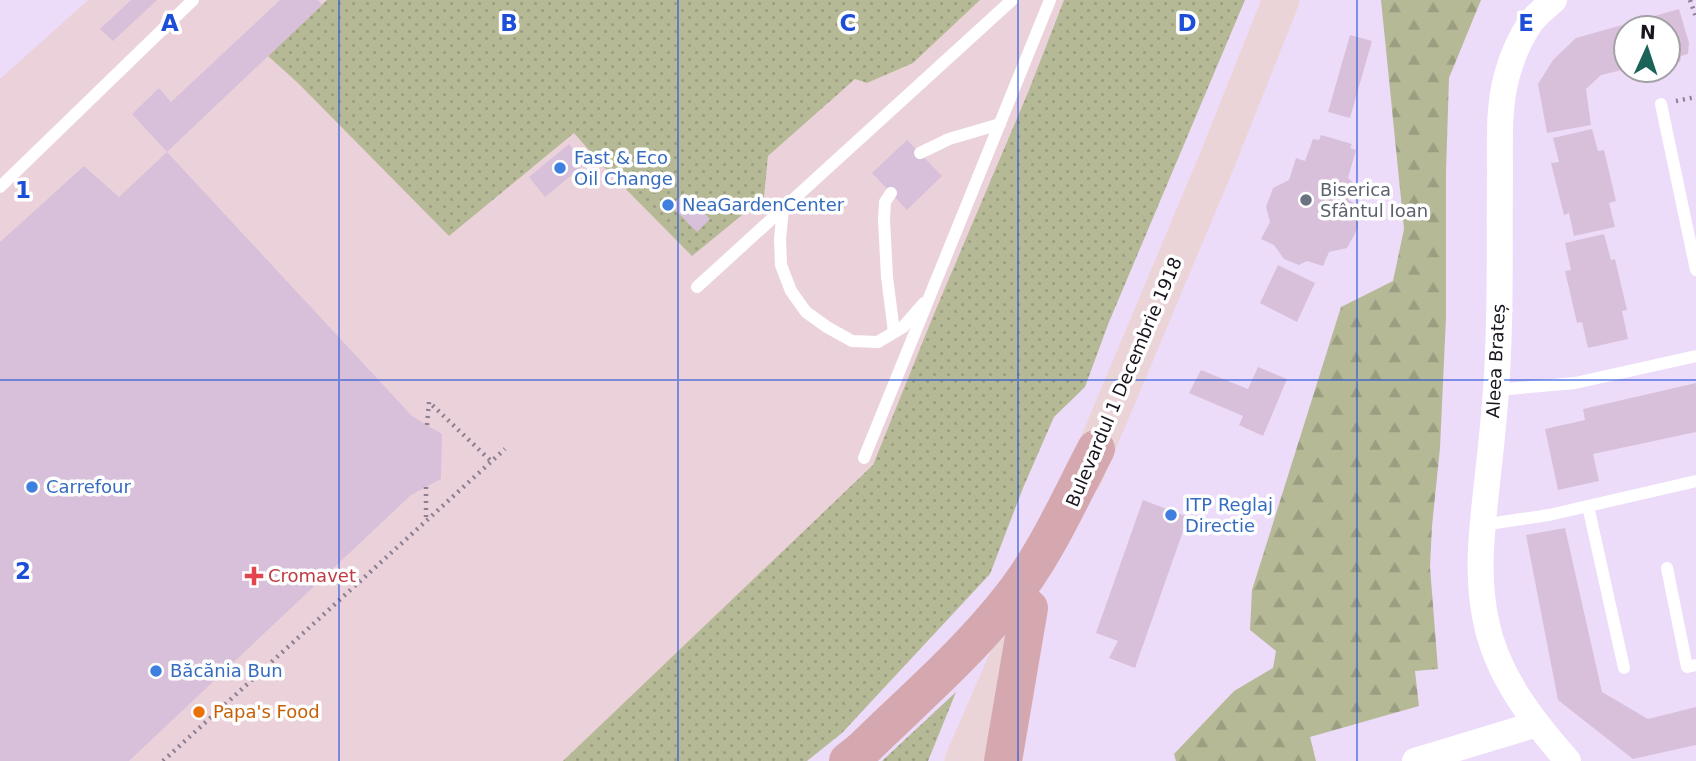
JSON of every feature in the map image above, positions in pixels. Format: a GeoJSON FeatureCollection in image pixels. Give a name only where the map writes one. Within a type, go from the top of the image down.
{"type":"FeatureCollection","features":[{"type":"Feature","properties":{"kind":"main road","name":"Bulevardul 1 Decembrie 1918"},"geometry":{"type":"LineString","coordinates":[[963,761],[1216,163],[1280,0]]}},
{"type":"Feature","properties":{"kind":"main road"},"geometry":{"type":"LineString","coordinates":[[848,761],[980,635],[1011,598],[1036,562],[1096,449]]}},
{"type":"Feature","properties":{"kind":"main road"},"geometry":{"type":"LineString","coordinates":[[1003,761],[1029,608]]}},
{"type":"Feature","properties":{"kind":"street","name":"Aleea Brateș"},"geometry":{"type":"LineString","coordinates":[[1554,0],[1532,20],[1518,45],[1506,76],[1499,118],[1499,346],[1480,557],[1481,588],[1490,640],[1512,688],[1568,761]]}},
{"type":"Feature","properties":{"kind":"street"},"geometry":{"type":"LineString","coordinates":[[1415,761],[1537,724]]}},
{"type":"Feature","properties":{"kind":"lane"},"geometry":{"type":"LineString","coordinates":[[0,187],[193,0]]}},
{"type":"Feature","properties":{"kind":"lane"},"geometry":{"type":"LineString","coordinates":[[697,287],[1012,0]]}},
{"type":"Feature","properties":{"kind":"lane"},"geometry":{"type":"LineString","coordinates":[[864,458],[1050,0]]}},
{"type":"Feature","properties":{"kind":"lane"},"geometry":{"type":"LineString","coordinates":[[1661,104],[1696,270]]}},
{"type":"Feature","properties":{"kind":"lane"},"geometry":{"type":"LineString","coordinates":[[920,153],[949,139],[1000,124]]}},
{"type":"Feature","properties":{"kind":"lane"},"geometry":{"type":"LineString","coordinates":[[891,193],[886,202],[884,220],[894,332]]}},
{"type":"Feature","properties":{"kind":"lane"},"geometry":{"type":"LineString","coordinates":[[783,209],[780,265],[790,291],[806,312],[827,327],[852,341],[878,342],[903,327],[932,293]]}},
{"type":"Feature","properties":{"kind":"lane"},"geometry":{"type":"LineString","coordinates":[[1497,390],[1574,383],[1696,356]]}},
{"type":"Feature","properties":{"kind":"lane"},"geometry":{"type":"LineString","coordinates":[[1482,524],[1549,514],[1696,481]]}},
{"type":"Feature","properties":{"kind":"lane"},"geometry":{"type":"LineString","coordinates":[[1588,506],[1624,668]]}},
{"type":"Feature","properties":{"kind":"lane"},"geometry":{"type":"LineString","coordinates":[[1667,568],[1687,667],[1696,665]]}},
{"type":"Feature","properties":{"kind":"path"},"geometry":{"type":"LineString","coordinates":[[1690,0],[1696,17]]}},
{"type":"Feature","properties":{"kind":"path"},"geometry":{"type":"LineString","coordinates":[[427,425],[429,402],[491,461]]}},
{"type":"Feature","properties":{"kind":"path"},"geometry":{"type":"LineString","coordinates":[[163,761],[505,449]]}},
{"type":"Feature","properties":{"kind":"path"},"geometry":{"type":"LineString","coordinates":[[426,487],[426,520]]}},
{"type":"Feature","properties":{"kind":"shaded area"},"geometry":{"type":"Polygon","coordinates":[[[88,0],[1152,0],[1021,350],[642,761],[0,761],[0,79],[88,0]]]}},
{"type":"Feature","properties":{"kind":"green space"},"geometry":{"type":"Polygon","coordinates":[[[327,0],[980,0],[913,63],[867,83],[855,79],[768,156],[764,197],[692,256],[574,133],[449,236],[268,56],[327,0]]]}},
{"type":"Feature","properties":{"kind":"green space"},"geometry":{"type":"Polygon","coordinates":[[[1064,0],[1245,0],[1109,322],[1085,387],[1054,417],[990,574],[842,733],[807,761],[563,761],[873,465],[1064,0]]]}},
{"type":"Feature","properties":{"kind":"green space"},"geometry":{"type":"Polygon","coordinates":[[[1381,0],[1481,0],[1449,78],[1446,317],[1440,448],[1430,567],[1438,669],[1415,671],[1419,706],[1310,737],[1316,761],[1176,761],[1174,754],[1234,691],[1273,668],[1276,651],[1250,630],[1252,590],[1341,307],[1393,281],[1404,229],[1381,0]]]}},
{"type":"Feature","properties":{"kind":"green space"},"geometry":{"type":"Polygon","coordinates":[[[956,692],[928,761],[882,761],[956,692]]]}},
{"type":"Feature","properties":{"kind":"building"},"geometry":{"type":"Polygon","coordinates":[[[131,0],[157,0],[113,41],[100,29],[131,0]]]}},
{"type":"Feature","properties":{"kind":"building"},"geometry":{"type":"Polygon","coordinates":[[[280,0],[318,0],[322,5],[167,152],[132,114],[159,88],[171,102],[280,0]]]}},
{"type":"Feature","properties":{"kind":"building"},"geometry":{"type":"Polygon","coordinates":[[[1679,9],[1680,14],[1661,14],[1679,9]]]}},
{"type":"Feature","properties":{"kind":"building"},"geometry":{"type":"Polygon","coordinates":[[[1682,19],[1689,43],[1688,54],[1682,56],[1682,19]]]}},
{"type":"Feature","properties":{"kind":"building"},"geometry":{"type":"Polygon","coordinates":[[[1612,28],[1612,72],[1601,75],[1586,89],[1591,125],[1547,133],[1538,84],[1553,60],[1576,38],[1612,28]]]}},
{"type":"Feature","properties":{"kind":"building"},"geometry":{"type":"Polygon","coordinates":[[[1350,35],[1372,41],[1350,118],[1328,112],[1350,35]]]}},
{"type":"Feature","properties":{"kind":"building"},"geometry":{"type":"Polygon","coordinates":[[[1592,129],[1598,151],[1604,150],[1616,201],[1609,203],[1615,227],[1574,236],[1569,213],[1564,215],[1551,163],[1559,162],[1553,138],[1592,129]]]}},
{"type":"Feature","properties":{"kind":"building"},"geometry":{"type":"Polygon","coordinates":[[[1321,135],[1352,144],[1350,148],[1356,150],[1348,178],[1354,183],[1348,199],[1356,205],[1358,228],[1347,248],[1329,252],[1323,266],[1307,261],[1299,265],[1284,259],[1274,245],[1261,239],[1270,222],[1266,207],[1273,188],[1289,180],[1296,158],[1305,161],[1313,139],[1319,140],[1321,135]]]}},
{"type":"Feature","properties":{"kind":"building"},"geometry":{"type":"Polygon","coordinates":[[[907,140],[942,176],[907,210],[872,173],[907,140]]]}},
{"type":"Feature","properties":{"kind":"building","name":"Fast & Eco Oil Change"},"geometry":{"type":"Polygon","coordinates":[[[569,144],[585,164],[545,197],[529,177],[569,144]]]}},
{"type":"Feature","properties":{"kind":"building"},"geometry":{"type":"Polygon","coordinates":[[[167,152],[412,416],[442,434],[441,479],[411,495],[129,761],[0,761],[0,242],[84,166],[119,197],[167,152]]]}},
{"type":"Feature","properties":{"kind":"building"},"geometry":{"type":"Polygon","coordinates":[[[684,193],[710,219],[697,232],[671,206],[684,193]]]}},
{"type":"Feature","properties":{"kind":"building"},"geometry":{"type":"Polygon","coordinates":[[[1604,234],[1611,260],[1615,259],[1627,310],[1622,311],[1628,339],[1588,348],[1582,322],[1577,323],[1565,271],[1571,270],[1565,243],[1604,234]]]}},
{"type":"Feature","properties":{"kind":"building"},"geometry":{"type":"Polygon","coordinates":[[[1278,265],[1315,283],[1297,322],[1260,303],[1278,265]]]}},
{"type":"Feature","properties":{"kind":"building"},"geometry":{"type":"Polygon","coordinates":[[[1258,367],[1287,379],[1263,436],[1239,425],[1243,416],[1189,393],[1201,370],[1248,389],[1258,367]]]}},
{"type":"Feature","properties":{"kind":"building"},"geometry":{"type":"Polygon","coordinates":[[[1696,383],[1696,432],[1593,454],[1599,481],[1558,490],[1545,429],[1585,420],[1583,409],[1696,383]]]}},
{"type":"Feature","properties":{"kind":"building"},"geometry":{"type":"Polygon","coordinates":[[[1143,500],[1188,517],[1135,668],[1109,658],[1118,641],[1096,633],[1143,500]]]}},
{"type":"Feature","properties":{"kind":"building"},"geometry":{"type":"Polygon","coordinates":[[[1565,528],[1602,692],[1648,719],[1696,707],[1696,745],[1633,759],[1558,700],[1526,535],[1565,528]]]}},
{"type":"Feature","properties":{"kind":"place","name":"Fast & Eco Oil Change"},"geometry":{"type":"Point","coordinates":[560,168]}},
{"type":"Feature","properties":{"kind":"place","name":"Biserica Sfântul Ioan"},"geometry":{"type":"Point","coordinates":[1306,200]}},
{"type":"Feature","properties":{"kind":"place","name":"NeaGardenCenter"},"geometry":{"type":"Point","coordinates":[668,205]}},
{"type":"Feature","properties":{"kind":"place","name":"Carrefour"},"geometry":{"type":"Point","coordinates":[32,487]}},
{"type":"Feature","properties":{"kind":"place","name":"ITP Reglaj Directie"},"geometry":{"type":"Point","coordinates":[1171,515]}},
{"type":"Feature","properties":{"kind":"place","name":"Cromavet"},"geometry":{"type":"Point","coordinates":[254,576]}},
{"type":"Feature","properties":{"kind":"place","name":"Băcănia Bun"},"geometry":{"type":"Point","coordinates":[156,671]}},
{"type":"Feature","properties":{"kind":"place","name":"Papa's Food"},"geometry":{"type":"Point","coordinates":[199,712]}}]}
